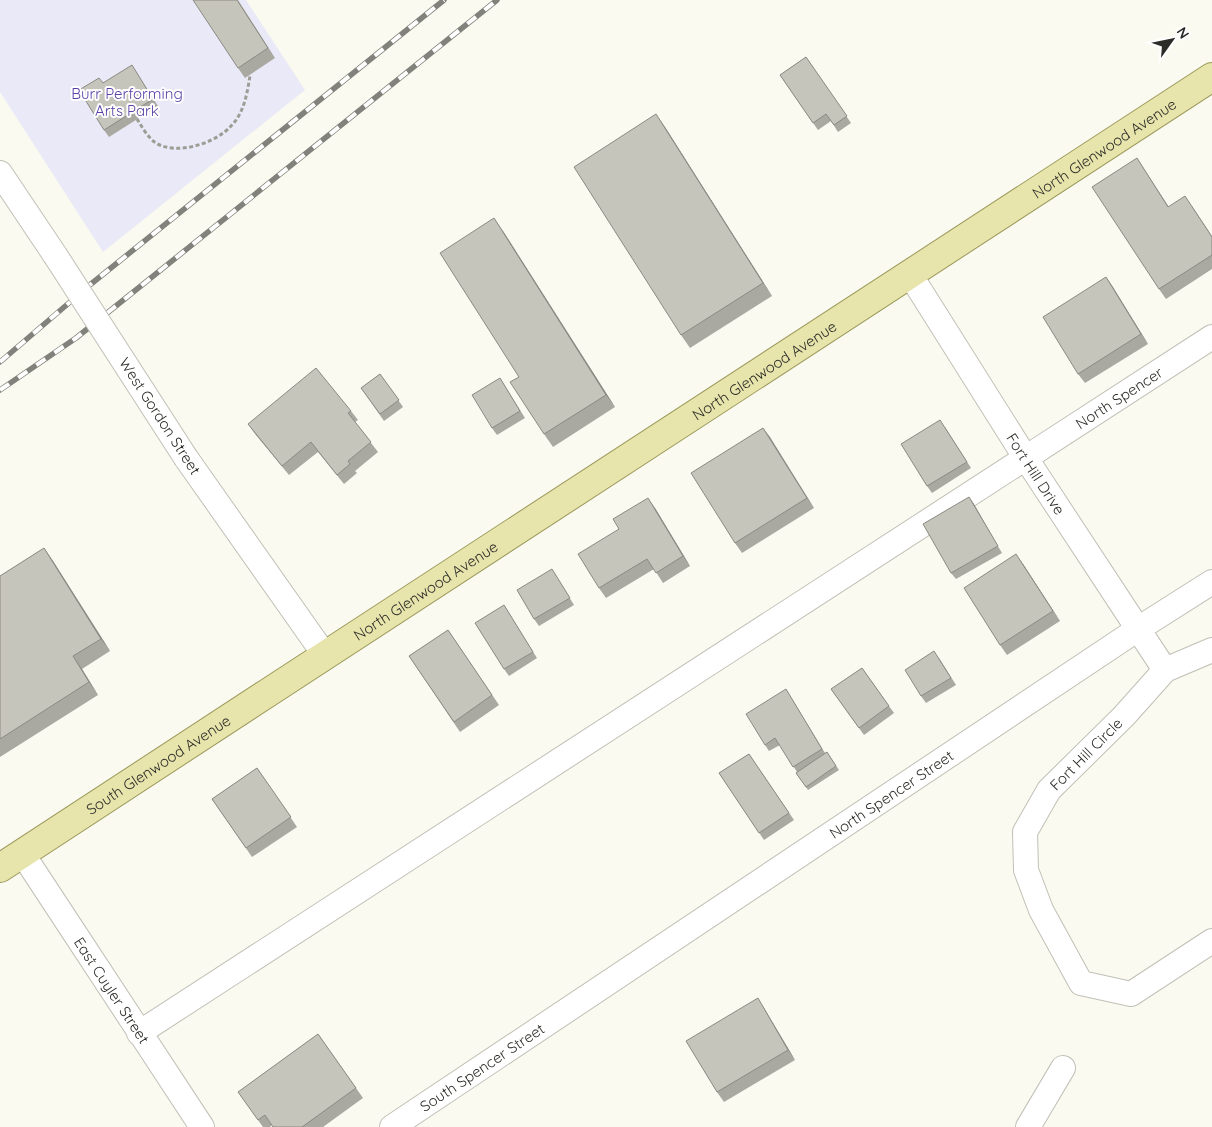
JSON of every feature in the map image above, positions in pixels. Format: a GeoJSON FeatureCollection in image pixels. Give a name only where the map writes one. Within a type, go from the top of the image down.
{"type":"FeatureCollection","features":[{"type":"Feature","properties":{"kind":"main road","name":"North Glenwood Avenue"},"geometry":{"type":"LineString","coordinates":[[320,657],[911,276],[1212,77]]}},
{"type":"Feature","properties":{"kind":"main road","name":"South Glenwood Avenue"},"geometry":{"type":"LineString","coordinates":[[0,868],[320,657]]}},
{"type":"Feature","properties":{"kind":"street","name":"West Gordon Street"},"geometry":{"type":"LineString","coordinates":[[0,173],[186,458],[320,657]]}},
{"type":"Feature","properties":{"kind":"street","name":"Fort Hill Drive"},"geometry":{"type":"LineString","coordinates":[[911,276],[1025,457],[1165,670]]}},
{"type":"Feature","properties":{"kind":"street","name":"North Spencer"},"geometry":{"type":"LineString","coordinates":[[139,1033],[1212,337]]}},
{"type":"Feature","properties":{"kind":"street","name":"North Spencer Street"},"geometry":{"type":"LineString","coordinates":[[572,1008],[1138,629],[1212,582]]}},
{"type":"Feature","properties":{"kind":"street","name":"Fort Hill Circle"},"geometry":{"type":"LineString","coordinates":[[1212,650],[1165,670],[1124,716],[1049,790],[1025,832],[1026,870],[1041,910],[1080,983],[1131,994],[1212,941]]}},
{"type":"Feature","properties":{"kind":"street","name":"East Cuyler Street"},"geometry":{"type":"LineString","coordinates":[[22,853],[202,1127]]}},
{"type":"Feature","properties":{"kind":"street","name":"South Spencer Street"},"geometry":{"type":"LineString","coordinates":[[392,1127],[572,1008]]}},
{"type":"Feature","properties":{"kind":"street"},"geometry":{"type":"LineString","coordinates":[[1028,1127],[1063,1068]]}},
{"type":"Feature","properties":{"kind":"path"},"geometry":{"type":"LineString","coordinates":[[137,119],[146,133],[157,143],[172,147],[188,147],[205,142],[231,127],[238,117],[244,105],[250,76]]}},
{"type":"Feature","properties":{"kind":"green space","name":"Burr Performing Arts Park"},"geometry":{"type":"Polygon","coordinates":[[[0,0],[246,0],[305,90],[103,252],[0,92],[0,0]]]}},
{"type":"Feature","properties":{"kind":"building"},"geometry":{"type":"Polygon","coordinates":[[[193,0],[237,0],[268,48],[238,68],[193,0]]]}},
{"type":"Feature","properties":{"kind":"building"},"geometry":{"type":"Polygon","coordinates":[[[806,57],[847,116],[834,125],[826,114],[813,123],[780,75],[806,57]]]}},
{"type":"Feature","properties":{"kind":"building"},"geometry":{"type":"Polygon","coordinates":[[[132,65],[153,99],[104,130],[79,90],[99,78],[103,83],[132,65]]]}},
{"type":"Feature","properties":{"kind":"building"},"geometry":{"type":"Polygon","coordinates":[[[656,114],[763,283],[681,335],[574,167],[656,114]]]}},
{"type":"Feature","properties":{"kind":"building"},"geometry":{"type":"Polygon","coordinates":[[[1137,158],[1168,207],[1185,196],[1212,237],[1212,255],[1159,289],[1092,187],[1137,158]]]}},
{"type":"Feature","properties":{"kind":"building"},"geometry":{"type":"Polygon","coordinates":[[[494,218],[606,395],[544,434],[510,382],[519,377],[440,253],[494,218]]]}},
{"type":"Feature","properties":{"kind":"building"},"geometry":{"type":"Polygon","coordinates":[[[1106,277],[1141,334],[1078,374],[1043,317],[1106,277]]]}},
{"type":"Feature","properties":{"kind":"building"},"geometry":{"type":"Polygon","coordinates":[[[316,368],[351,411],[348,413],[371,442],[348,461],[350,464],[337,475],[311,442],[282,466],[248,424],[316,368]]]}},
{"type":"Feature","properties":{"kind":"building"},"geometry":{"type":"Polygon","coordinates":[[[380,374],[399,400],[380,414],[361,388],[380,374]]]}},
{"type":"Feature","properties":{"kind":"building"},"geometry":{"type":"Polygon","coordinates":[[[500,378],[520,411],[492,428],[472,395],[500,378]]]}},
{"type":"Feature","properties":{"kind":"building"},"geometry":{"type":"Polygon","coordinates":[[[940,420],[967,462],[927,486],[901,444],[940,420]]]}},
{"type":"Feature","properties":{"kind":"building"},"geometry":{"type":"Polygon","coordinates":[[[763,428],[807,498],[735,543],[691,473],[763,428]]]}},
{"type":"Feature","properties":{"kind":"building"},"geometry":{"type":"Polygon","coordinates":[[[969,497],[998,546],[951,573],[923,524],[969,497]]]}},
{"type":"Feature","properties":{"kind":"building"},"geometry":{"type":"Polygon","coordinates":[[[648,498],[683,556],[656,573],[647,559],[599,588],[578,554],[619,529],[613,519],[648,498]]]}},
{"type":"Feature","properties":{"kind":"building"},"geometry":{"type":"Polygon","coordinates":[[[44,548],[101,639],[73,656],[89,682],[0,739],[0,576],[44,548]]]}},
{"type":"Feature","properties":{"kind":"building"},"geometry":{"type":"Polygon","coordinates":[[[1016,554],[1053,611],[1000,645],[964,588],[1016,554]]]}},
{"type":"Feature","properties":{"kind":"building"},"geometry":{"type":"Polygon","coordinates":[[[552,569],[570,598],[534,619],[517,590],[552,569]]]}},
{"type":"Feature","properties":{"kind":"building"},"geometry":{"type":"Polygon","coordinates":[[[504,605],[533,652],[504,669],[475,623],[504,605]]]}},
{"type":"Feature","properties":{"kind":"building"},"geometry":{"type":"Polygon","coordinates":[[[448,630],[492,695],[454,722],[409,656],[448,630]]]}},
{"type":"Feature","properties":{"kind":"building"},"geometry":{"type":"Polygon","coordinates":[[[934,651],[951,678],[921,696],[905,670],[934,651]]]}},
{"type":"Feature","properties":{"kind":"building"},"geometry":{"type":"Polygon","coordinates":[[[862,668],[889,706],[859,728],[831,689],[862,668]]]}},
{"type":"Feature","properties":{"kind":"building"},"geometry":{"type":"Polygon","coordinates":[[[786,689],[822,749],[793,767],[775,738],[765,745],[746,714],[786,689]]]}},
{"type":"Feature","properties":{"kind":"building"},"geometry":{"type":"Polygon","coordinates":[[[827,752],[836,766],[806,787],[796,773],[827,752]]]}},
{"type":"Feature","properties":{"kind":"building"},"geometry":{"type":"Polygon","coordinates":[[[749,754],[789,813],[759,833],[719,773],[749,754]]]}},
{"type":"Feature","properties":{"kind":"building"},"geometry":{"type":"Polygon","coordinates":[[[257,768],[291,817],[246,848],[212,799],[257,768]]]}},
{"type":"Feature","properties":{"kind":"building"},"geometry":{"type":"Polygon","coordinates":[[[758,998],[788,1050],[717,1092],[686,1041],[758,998]]]}},
{"type":"Feature","properties":{"kind":"building"},"geometry":{"type":"Polygon","coordinates":[[[318,1034],[356,1088],[302,1127],[273,1127],[265,1115],[258,1120],[238,1092],[318,1034]]]}},
{"type":"Feature","properties":{"kind":"railway"},"geometry":{"type":"LineString","coordinates":[[0,362],[91,284],[444,0]]}},
{"type":"Feature","properties":{"kind":"railway"},"geometry":{"type":"LineString","coordinates":[[0,390],[76,338],[497,0]]}}]}
